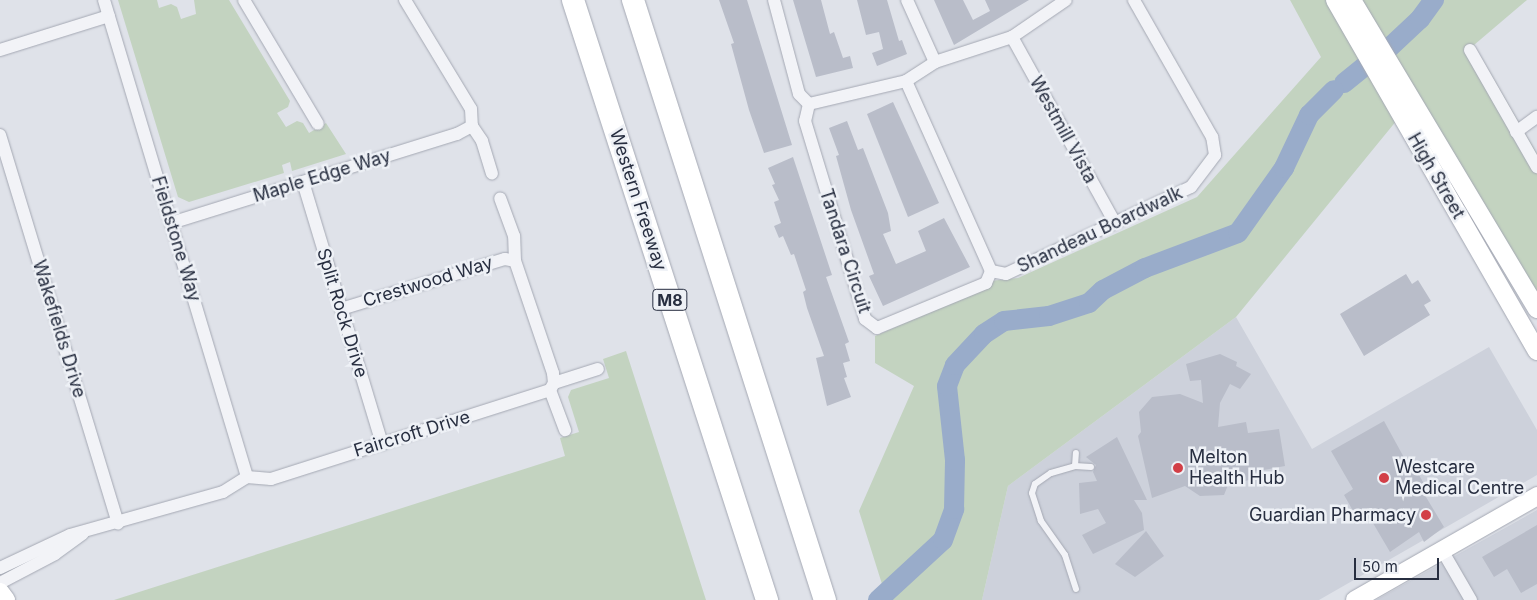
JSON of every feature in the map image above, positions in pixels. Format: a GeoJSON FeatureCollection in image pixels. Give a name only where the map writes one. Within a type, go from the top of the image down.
{"type":"FeatureCollection","features":[{"type":"Feature","properties":{"kind":"highway","name":"Western Freeway"},"geometry":{"type":"LineString","coordinates":[[573,0],[766,600]]}},
{"type":"Feature","properties":{"kind":"highway"},"geometry":{"type":"LineString","coordinates":[[633,0],[825,600]]}},
{"type":"Feature","properties":{"kind":"main road","name":"High Street"},"geometry":{"type":"LineString","coordinates":[[1334,0],[1537,351]]}},
{"type":"Feature","properties":{"kind":"main road","name":"High Street"},"geometry":{"type":"LineString","coordinates":[[1352,0],[1537,309]]}},
{"type":"Feature","properties":{"kind":"main road"},"geometry":{"type":"LineString","coordinates":[[1355,600],[1529,500],[1537,491]]}},
{"type":"Feature","properties":{"kind":"main road"},"geometry":{"type":"LineString","coordinates":[[0,592],[6,600]]}},
{"type":"Feature","properties":{"kind":"street","name":"Fieldstone Way"},"geometry":{"type":"LineString","coordinates":[[104,0],[247,477]]}},
{"type":"Feature","properties":{"kind":"street"},"geometry":{"type":"LineString","coordinates":[[244,0],[318,124]]}},
{"type":"Feature","properties":{"kind":"street"},"geometry":{"type":"LineString","coordinates":[[405,0],[471,109],[472,126],[482,141],[492,174]]}},
{"type":"Feature","properties":{"kind":"street"},"geometry":{"type":"LineString","coordinates":[[774,0],[799,94],[809,104],[906,81],[935,62],[1012,37],[1066,0]]}},
{"type":"Feature","properties":{"kind":"street"},"geometry":{"type":"LineString","coordinates":[[907,0],[935,62]]}},
{"type":"Feature","properties":{"kind":"street","name":"Shandeau Boardwalk"},"geometry":{"type":"LineString","coordinates":[[991,271],[1006,274],[1191,187],[1215,155],[1216,147],[1134,0]]}},
{"type":"Feature","properties":{"kind":"street"},"geometry":{"type":"LineString","coordinates":[[0,50],[108,16]]}},
{"type":"Feature","properties":{"kind":"street","name":"Westmill Vista"},"geometry":{"type":"LineString","coordinates":[[1012,37],[1115,222]]}},
{"type":"Feature","properties":{"kind":"street"},"geometry":{"type":"LineString","coordinates":[[1470,50],[1537,167]]}},
{"type":"Feature","properties":{"kind":"street"},"geometry":{"type":"LineString","coordinates":[[906,81],[991,271]]}},
{"type":"Feature","properties":{"kind":"street","name":"Tandara Circuit"},"geometry":{"type":"LineString","coordinates":[[809,104],[805,121],[865,320],[877,328],[986,282],[991,271]]}},
{"type":"Feature","properties":{"kind":"street"},"geometry":{"type":"LineString","coordinates":[[1516,132],[1537,117]]}},
{"type":"Feature","properties":{"kind":"street","name":"Maple Edge Way"},"geometry":{"type":"LineString","coordinates":[[171,223],[457,134],[472,126]]}},
{"type":"Feature","properties":{"kind":"street","name":"Wakefields Drive"},"geometry":{"type":"LineString","coordinates":[[0,135],[118,523]]}},
{"type":"Feature","properties":{"kind":"street","name":"Split Rock Drive"},"geometry":{"type":"LineString","coordinates":[[303,182],[382,444]]}},
{"type":"Feature","properties":{"kind":"street"},"geometry":{"type":"LineString","coordinates":[[500,198],[514,236],[514,261],[565,430]]}},
{"type":"Feature","properties":{"kind":"street","name":"Crestwood Way"},"geometry":{"type":"LineString","coordinates":[[341,309],[505,259],[514,261]]}},
{"type":"Feature","properties":{"kind":"street","name":"Faircroft Drive"},"geometry":{"type":"LineString","coordinates":[[247,477],[271,479],[382,444],[598,369]]}},
{"type":"Feature","properties":{"kind":"street"},"geometry":{"type":"LineString","coordinates":[[0,568],[70,535],[83,534],[223,492],[247,477]]}},
{"type":"Feature","properties":{"kind":"street"},"geometry":{"type":"LineString","coordinates":[[0,583],[55,554],[83,534]]}},
{"type":"Feature","properties":{"kind":"street"},"geometry":{"type":"LineString","coordinates":[[1442,550],[1471,600]]}},
{"type":"Feature","properties":{"kind":"lane"},"geometry":{"type":"LineString","coordinates":[[1075,466],[1076,453]]}},
{"type":"Feature","properties":{"kind":"lane"},"geometry":{"type":"LineString","coordinates":[[1076,589],[1065,555],[1041,521],[1032,493],[1042,478],[1075,466],[1091,467]]}},
{"type":"Feature","properties":{"kind":"shaded area","name":"Melton Health Hub"},"geometry":{"type":"Polygon","coordinates":[[[1236,317],[1312,449],[1489,347],[1537,430],[1537,475],[1319,600],[982,600],[1008,486],[1236,317]]]}},
{"type":"Feature","properties":{"kind":"shaded area"},"geometry":{"type":"Polygon","coordinates":[[[1537,510],[1537,600],[1376,600],[1435,567],[1537,510]]]}},
{"type":"Feature","properties":{"kind":"green space"},"geometry":{"type":"Polygon","coordinates":[[[118,0],[157,0],[159,8],[171,4],[177,7],[181,19],[196,14],[194,0],[229,0],[290,101],[288,107],[277,113],[286,127],[297,121],[303,123],[309,133],[326,123],[346,154],[292,171],[290,162],[282,165],[284,173],[189,202],[178,197],[118,0]]]}},
{"type":"Feature","properties":{"kind":"green space"},"geometry":{"type":"Polygon","coordinates":[[[1290,0],[1527,0],[1474,45],[1537,154],[1537,305],[1415,98],[1236,317],[1008,486],[982,600],[887,600],[859,511],[914,386],[875,363],[875,336],[982,289],[990,281],[1018,278],[1197,197],[1321,57],[1290,0]]]}},
{"type":"Feature","properties":{"kind":"green space"},"geometry":{"type":"Polygon","coordinates":[[[626,351],[706,600],[114,600],[565,456],[560,438],[579,432],[568,397],[571,390],[609,378],[603,359],[626,351]]]}},
{"type":"Feature","properties":{"kind":"building"},"geometry":{"type":"Polygon","coordinates":[[[719,0],[747,0],[792,145],[764,153],[749,110],[731,44],[734,43],[719,0]]]}},
{"type":"Feature","properties":{"kind":"building"},"geometry":{"type":"Polygon","coordinates":[[[793,0],[821,0],[830,34],[834,32],[843,58],[850,56],[853,68],[816,77],[793,0]]]}},
{"type":"Feature","properties":{"kind":"building"},"geometry":{"type":"Polygon","coordinates":[[[857,0],[887,0],[899,41],[902,40],[907,54],[877,66],[872,53],[883,49],[879,32],[866,35],[857,0]]]}},
{"type":"Feature","properties":{"kind":"building"},"geometry":{"type":"Polygon","coordinates":[[[934,0],[963,0],[973,20],[990,11],[985,0],[1029,0],[954,45],[934,0]]]}},
{"type":"Feature","properties":{"kind":"building"},"geometry":{"type":"Polygon","coordinates":[[[893,102],[939,203],[908,217],[867,114],[893,102]]]}},
{"type":"Feature","properties":{"kind":"building"},"geometry":{"type":"Polygon","coordinates":[[[847,121],[858,150],[863,148],[888,213],[891,231],[883,234],[896,264],[926,251],[918,231],[944,218],[970,267],[883,306],[869,276],[874,274],[851,210],[836,156],[839,155],[829,128],[847,121]]]}},
{"type":"Feature","properties":{"kind":"building"},"geometry":{"type":"Polygon","coordinates":[[[793,157],[832,275],[826,277],[849,342],[845,344],[850,361],[843,363],[847,377],[844,378],[851,397],[827,406],[816,358],[824,356],[807,308],[803,292],[806,290],[794,254],[791,255],[783,236],[779,238],[774,226],[781,223],[774,202],[779,200],[772,185],[775,184],[768,168],[793,157]]]}},
{"type":"Feature","properties":{"kind":"building"},"geometry":{"type":"Polygon","coordinates":[[[1406,274],[1412,284],[1418,280],[1431,301],[1424,305],[1430,315],[1364,356],[1340,314],[1406,274]]]}},
{"type":"Feature","properties":{"kind":"building"},"geometry":{"type":"Polygon","coordinates":[[[1220,354],[1237,362],[1236,366],[1251,374],[1240,389],[1230,384],[1220,403],[1218,427],[1246,422],[1248,433],[1279,429],[1285,466],[1253,472],[1249,480],[1228,485],[1224,495],[1200,496],[1185,486],[1152,498],[1138,436],[1141,432],[1139,412],[1152,397],[1180,394],[1203,403],[1201,380],[1190,381],[1186,364],[1220,354]]]}},
{"type":"Feature","properties":{"kind":"building","name":"Westcare Medical Centre"},"geometry":{"type":"Polygon","coordinates":[[[1384,421],[1407,463],[1411,461],[1427,489],[1423,492],[1444,527],[1424,542],[1419,532],[1390,552],[1370,518],[1360,523],[1344,495],[1353,489],[1331,451],[1384,421]]]}},
{"type":"Feature","properties":{"kind":"building"},"geometry":{"type":"Polygon","coordinates":[[[1117,437],[1147,500],[1134,500],[1142,513],[1144,530],[1093,554],[1082,535],[1106,523],[1098,509],[1080,514],[1079,483],[1097,481],[1093,472],[1096,465],[1086,457],[1117,437]]]}},
{"type":"Feature","properties":{"kind":"building"},"geometry":{"type":"Polygon","coordinates":[[[1537,525],[1537,584],[1521,593],[1507,569],[1494,577],[1482,557],[1537,525]]]}},
{"type":"Feature","properties":{"kind":"building"},"geometry":{"type":"Polygon","coordinates":[[[1146,531],[1164,556],[1135,577],[1115,564],[1146,531]]]}},
{"type":"Feature","properties":{"kind":"waterway"},"geometry":{"type":"LineString","coordinates":[[1389,48],[1420,19],[1434,0]]}},
{"type":"Feature","properties":{"kind":"waterway"},"geometry":{"type":"LineString","coordinates":[[1344,83],[1365,66]]}},
{"type":"Feature","properties":{"kind":"waterway"},"geometry":{"type":"LineString","coordinates":[[878,600],[943,540],[954,509],[955,460],[947,386],[955,365],[984,334],[1004,321],[1049,316],[1089,303],[1103,290],[1145,268],[1238,233],[1284,168],[1309,115],[1334,90]]}},
{"type":"Feature","properties":{"kind":"place","name":"Melton Health Hub"},"geometry":{"type":"Point","coordinates":[1178,468]}},
{"type":"Feature","properties":{"kind":"place","name":"Westcare Medical Centre"},"geometry":{"type":"Point","coordinates":[1384,478]}},
{"type":"Feature","properties":{"kind":"place","name":"Guardian Pharmacy"},"geometry":{"type":"Point","coordinates":[1426,515]}}]}
